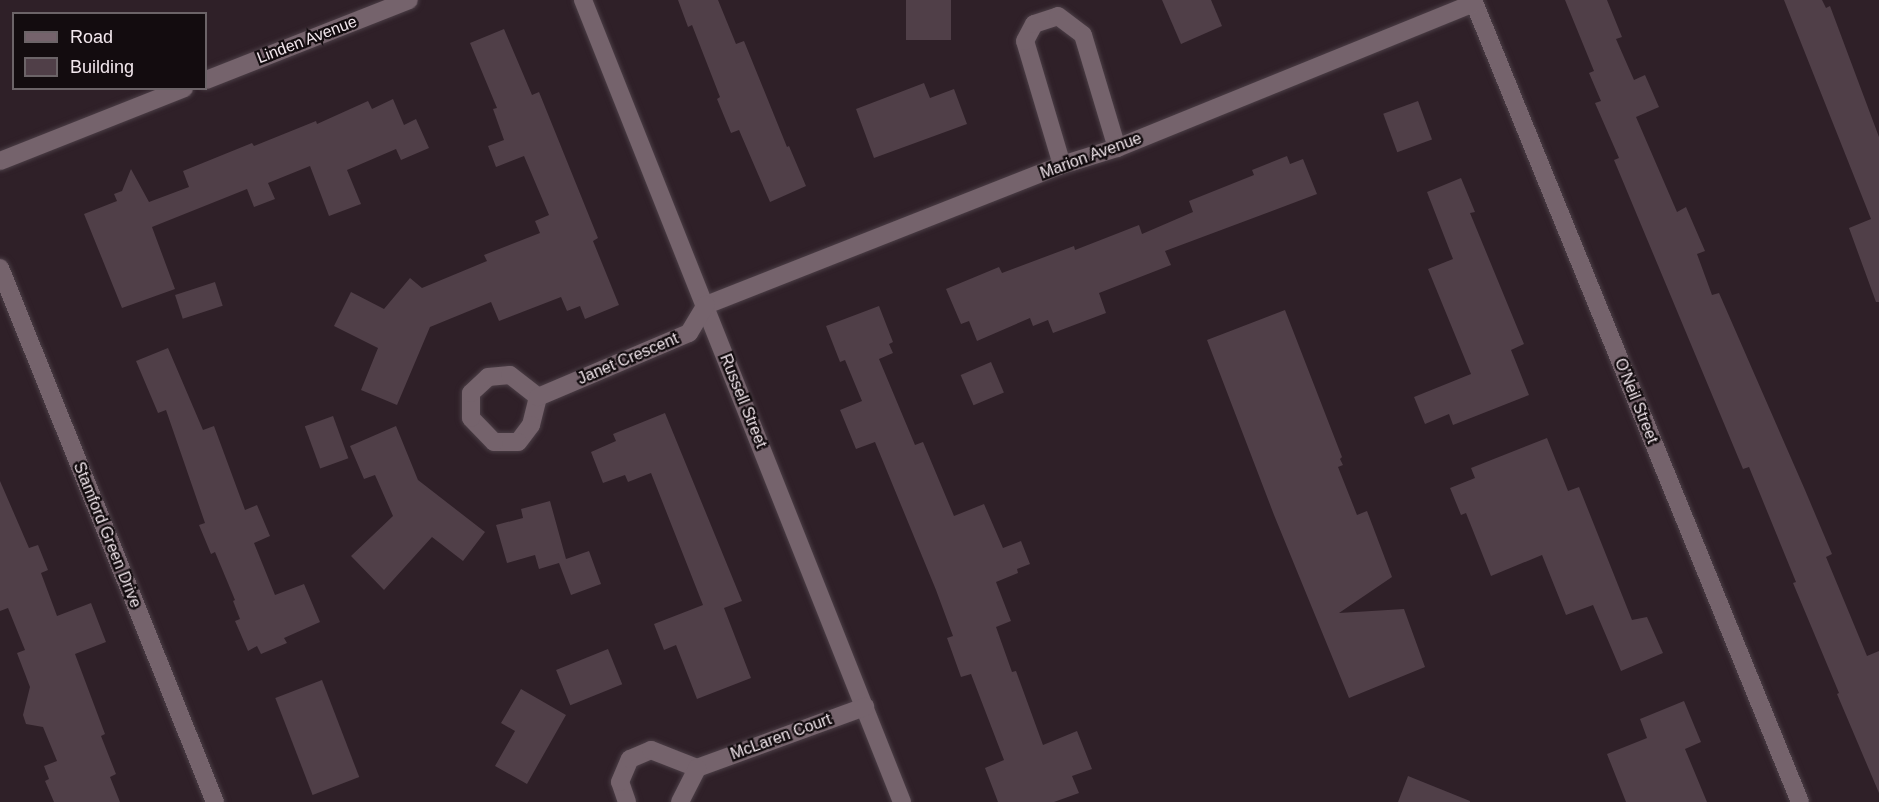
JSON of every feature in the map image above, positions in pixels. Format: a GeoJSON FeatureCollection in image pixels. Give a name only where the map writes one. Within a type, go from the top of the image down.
{"type":"FeatureCollection","features":[{"type":"Feature","properties":{"kind":"street","name":"Linden Avenue"},"geometry":{"type":"LineString","coordinates":[[207,80],[410,0]]}},
{"type":"Feature","properties":{"kind":"street","name":"Russell Street"},"geometry":{"type":"LineString","coordinates":[[583,0],[902,802]]}},
{"type":"Feature","properties":{"kind":"street","name":"Marion Avenue"},"geometry":{"type":"LineString","coordinates":[[706,305],[1062,165],[1117,148],[1474,2]]}},
{"type":"Feature","properties":{"kind":"street","name":"O'Neil Street"},"geometry":{"type":"LineString","coordinates":[[1474,2],[1800,802]]}},
{"type":"Feature","properties":{"kind":"street"},"geometry":{"type":"LineString","coordinates":[[1062,165],[1025,41],[1034,24],[1058,16],[1083,35],[1117,148]]}},
{"type":"Feature","properties":{"kind":"street"},"geometry":{"type":"LineString","coordinates":[[0,161],[179,90]]}},
{"type":"Feature","properties":{"kind":"street","name":"Stamford Green Drive"},"geometry":{"type":"LineString","coordinates":[[0,268],[214,802]]}},
{"type":"Feature","properties":{"kind":"street","name":"Janet Crescent"},"geometry":{"type":"LineString","coordinates":[[538,397],[689,333],[706,305]]}},
{"type":"Feature","properties":{"kind":"street","name":"McLaren Court"},"geometry":{"type":"LineString","coordinates":[[697,768],[865,707]]}},
{"type":"Feature","properties":{"kind":"street"},"geometry":{"type":"LineString","coordinates":[[627,802],[620,782],[630,759],[651,750],[697,768],[680,802]]}},
{"type":"Feature","properties":{"kind":"building"},"geometry":{"type":"Polygon","coordinates":[[[678,0],[718,0],[736,44],[744,41],[787,147],[789,146],[806,186],[770,202],[739,130],[731,133],[717,99],[720,97],[692,25],[688,27],[678,0]]]}},
{"type":"Feature","properties":{"kind":"building"},"geometry":{"type":"Polygon","coordinates":[[[906,0],[951,0],[951,40],[906,40],[906,0]]]}},
{"type":"Feature","properties":{"kind":"building"},"geometry":{"type":"Polygon","coordinates":[[[1162,0],[1211,0],[1222,26],[1181,44],[1162,0]]]}},
{"type":"Feature","properties":{"kind":"building"},"geometry":{"type":"Polygon","coordinates":[[[1565,0],[1607,0],[1622,37],[1616,39],[1634,80],[1645,75],[1659,107],[1636,117],[1677,212],[1686,207],[1705,251],[1697,254],[1712,295],[1719,293],[1805,490],[1832,554],[1826,557],[1867,656],[1879,651],[1879,793],[1837,694],[1839,693],[1793,583],[1796,582],[1749,467],[1743,469],[1614,160],[1619,158],[1595,103],[1601,101],[1589,73],[1594,71],[1565,0]]]}},
{"type":"Feature","properties":{"kind":"building"},"geometry":{"type":"Polygon","coordinates":[[[1784,0],[1822,0],[1826,8],[1830,6],[1879,137],[1879,302],[1876,302],[1849,228],[1871,219],[1784,0]]]}},
{"type":"Feature","properties":{"kind":"building"},"geometry":{"type":"Polygon","coordinates":[[[504,29],[532,95],[539,92],[598,238],[593,241],[619,305],[585,319],[580,306],[567,311],[561,297],[499,321],[491,302],[430,327],[397,405],[361,390],[378,348],[334,326],[351,292],[384,309],[410,278],[422,288],[487,261],[484,255],[540,233],[535,221],[549,215],[524,156],[496,167],[488,146],[504,140],[493,109],[497,108],[470,43],[504,29]]]}},
{"type":"Feature","properties":{"kind":"building"},"geometry":{"type":"Polygon","coordinates":[[[924,83],[930,98],[954,89],[967,124],[874,158],[856,109],[924,83]]]}},
{"type":"Feature","properties":{"kind":"building"},"geometry":{"type":"Polygon","coordinates":[[[393,99],[404,125],[416,119],[429,148],[401,160],[396,149],[347,170],[361,204],[329,216],[310,166],[268,183],[275,199],[254,207],[247,189],[152,227],[175,289],[122,308],[84,214],[117,201],[114,194],[122,191],[131,169],[149,202],[189,187],[183,171],[252,143],[254,146],[316,121],[317,124],[368,101],[372,109],[393,99]]]}},
{"type":"Feature","properties":{"kind":"building"},"geometry":{"type":"Polygon","coordinates":[[[1418,101],[1432,140],[1397,152],[1383,114],[1418,101]]]}},
{"type":"Feature","properties":{"kind":"building"},"geometry":{"type":"Polygon","coordinates":[[[1287,156],[1290,164],[1303,159],[1317,194],[1165,251],[1171,265],[1099,293],[1106,313],[1053,333],[1048,320],[1033,326],[1030,318],[977,341],[969,321],[961,324],[946,289],[999,267],[1002,273],[1074,246],[1075,250],[1139,225],[1142,234],[1193,212],[1189,201],[1254,175],[1252,170],[1287,156]]]}},
{"type":"Feature","properties":{"kind":"building"},"geometry":{"type":"Polygon","coordinates":[[[1461,178],[1475,212],[1470,213],[1524,344],[1511,350],[1529,395],[1453,425],[1449,414],[1425,424],[1414,397],[1471,374],[1428,269],[1453,259],[1427,192],[1461,178]]]}},
{"type":"Feature","properties":{"kind":"building"},"geometry":{"type":"Polygon","coordinates":[[[215,282],[223,306],[183,319],[175,295],[215,282]]]}},
{"type":"Feature","properties":{"kind":"building"},"geometry":{"type":"Polygon","coordinates":[[[879,306],[893,342],[889,344],[893,353],[879,359],[915,445],[923,442],[954,516],[984,504],[1003,548],[1021,541],[1030,564],[1017,569],[1018,573],[996,582],[1011,621],[996,627],[1012,672],[1016,671],[1043,745],[1077,731],[1092,769],[1072,776],[1079,793],[1054,802],[998,802],[985,768],[1004,760],[971,674],[961,677],[947,638],[953,636],[875,442],[856,449],[840,410],[862,401],[845,360],[840,362],[826,326],[879,306]]]}},
{"type":"Feature","properties":{"kind":"building"},"geometry":{"type":"Polygon","coordinates":[[[1285,310],[1342,457],[1340,459],[1343,465],[1338,467],[1357,515],[1367,511],[1392,577],[1339,613],[1404,609],[1425,667],[1349,698],[1274,515],[1207,340],[1285,310]]]}},
{"type":"Feature","properties":{"kind":"building"},"geometry":{"type":"Polygon","coordinates":[[[168,348],[203,430],[214,426],[245,510],[257,505],[270,536],[254,543],[275,595],[304,584],[320,622],[284,638],[287,643],[261,654],[257,646],[248,651],[235,621],[240,619],[233,601],[235,600],[215,552],[211,554],[199,525],[205,523],[166,410],[158,413],[136,361],[168,348]]]}},
{"type":"Feature","properties":{"kind":"building"},"geometry":{"type":"Polygon","coordinates":[[[991,362],[1004,392],[974,405],[961,375],[991,362]]]}},
{"type":"Feature","properties":{"kind":"building"},"geometry":{"type":"Polygon","coordinates":[[[665,413],[742,601],[724,608],[751,678],[697,699],[676,645],[664,650],[654,624],[703,605],[651,473],[628,482],[625,475],[603,483],[591,452],[616,441],[613,434],[665,413]]]}},
{"type":"Feature","properties":{"kind":"building"},"geometry":{"type":"Polygon","coordinates":[[[333,416],[348,458],[320,469],[305,426],[333,416]]]}},
{"type":"Feature","properties":{"kind":"building"},"geometry":{"type":"Polygon","coordinates":[[[396,426],[418,480],[485,532],[463,561],[432,537],[384,590],[351,556],[393,516],[375,475],[364,479],[350,446],[396,426]]]}},
{"type":"Feature","properties":{"kind":"building"},"geometry":{"type":"Polygon","coordinates":[[[1547,438],[1568,491],[1579,487],[1632,620],[1647,617],[1663,653],[1621,671],[1593,605],[1566,615],[1542,555],[1491,576],[1466,513],[1461,515],[1450,488],[1475,478],[1471,468],[1547,438]]]}},
{"type":"Feature","properties":{"kind":"building"},"geometry":{"type":"Polygon","coordinates":[[[0,481],[29,548],[38,545],[48,570],[41,573],[57,616],[91,603],[106,642],[75,654],[105,734],[101,736],[116,774],[110,777],[120,802],[54,802],[45,781],[49,779],[44,766],[57,761],[43,727],[26,724],[23,715],[30,687],[17,653],[25,650],[8,608],[0,611],[0,481]]]}},
{"type":"Feature","properties":{"kind":"building"},"geometry":{"type":"Polygon","coordinates":[[[550,501],[566,559],[589,551],[601,584],[571,595],[559,563],[539,569],[535,555],[507,563],[496,525],[523,518],[521,509],[550,501]]]}},
{"type":"Feature","properties":{"kind":"building"},"geometry":{"type":"Polygon","coordinates":[[[608,649],[622,684],[570,705],[556,670],[608,649]]]}},
{"type":"Feature","properties":{"kind":"building"},"geometry":{"type":"Polygon","coordinates":[[[322,680],[359,777],[313,795],[275,698],[322,680]]]}},
{"type":"Feature","properties":{"kind":"building"},"geometry":{"type":"Polygon","coordinates":[[[521,689],[566,715],[527,784],[495,766],[515,731],[501,723],[521,689]]]}},
{"type":"Feature","properties":{"kind":"building"},"geometry":{"type":"Polygon","coordinates":[[[1684,701],[1701,742],[1685,749],[1707,802],[1626,802],[1607,754],[1647,738],[1640,719],[1684,701]]]}},
{"type":"Feature","properties":{"kind":"building"},"geometry":{"type":"Polygon","coordinates":[[[1408,776],[1470,801],[1470,802],[1398,802],[1408,776]]]}}]}
